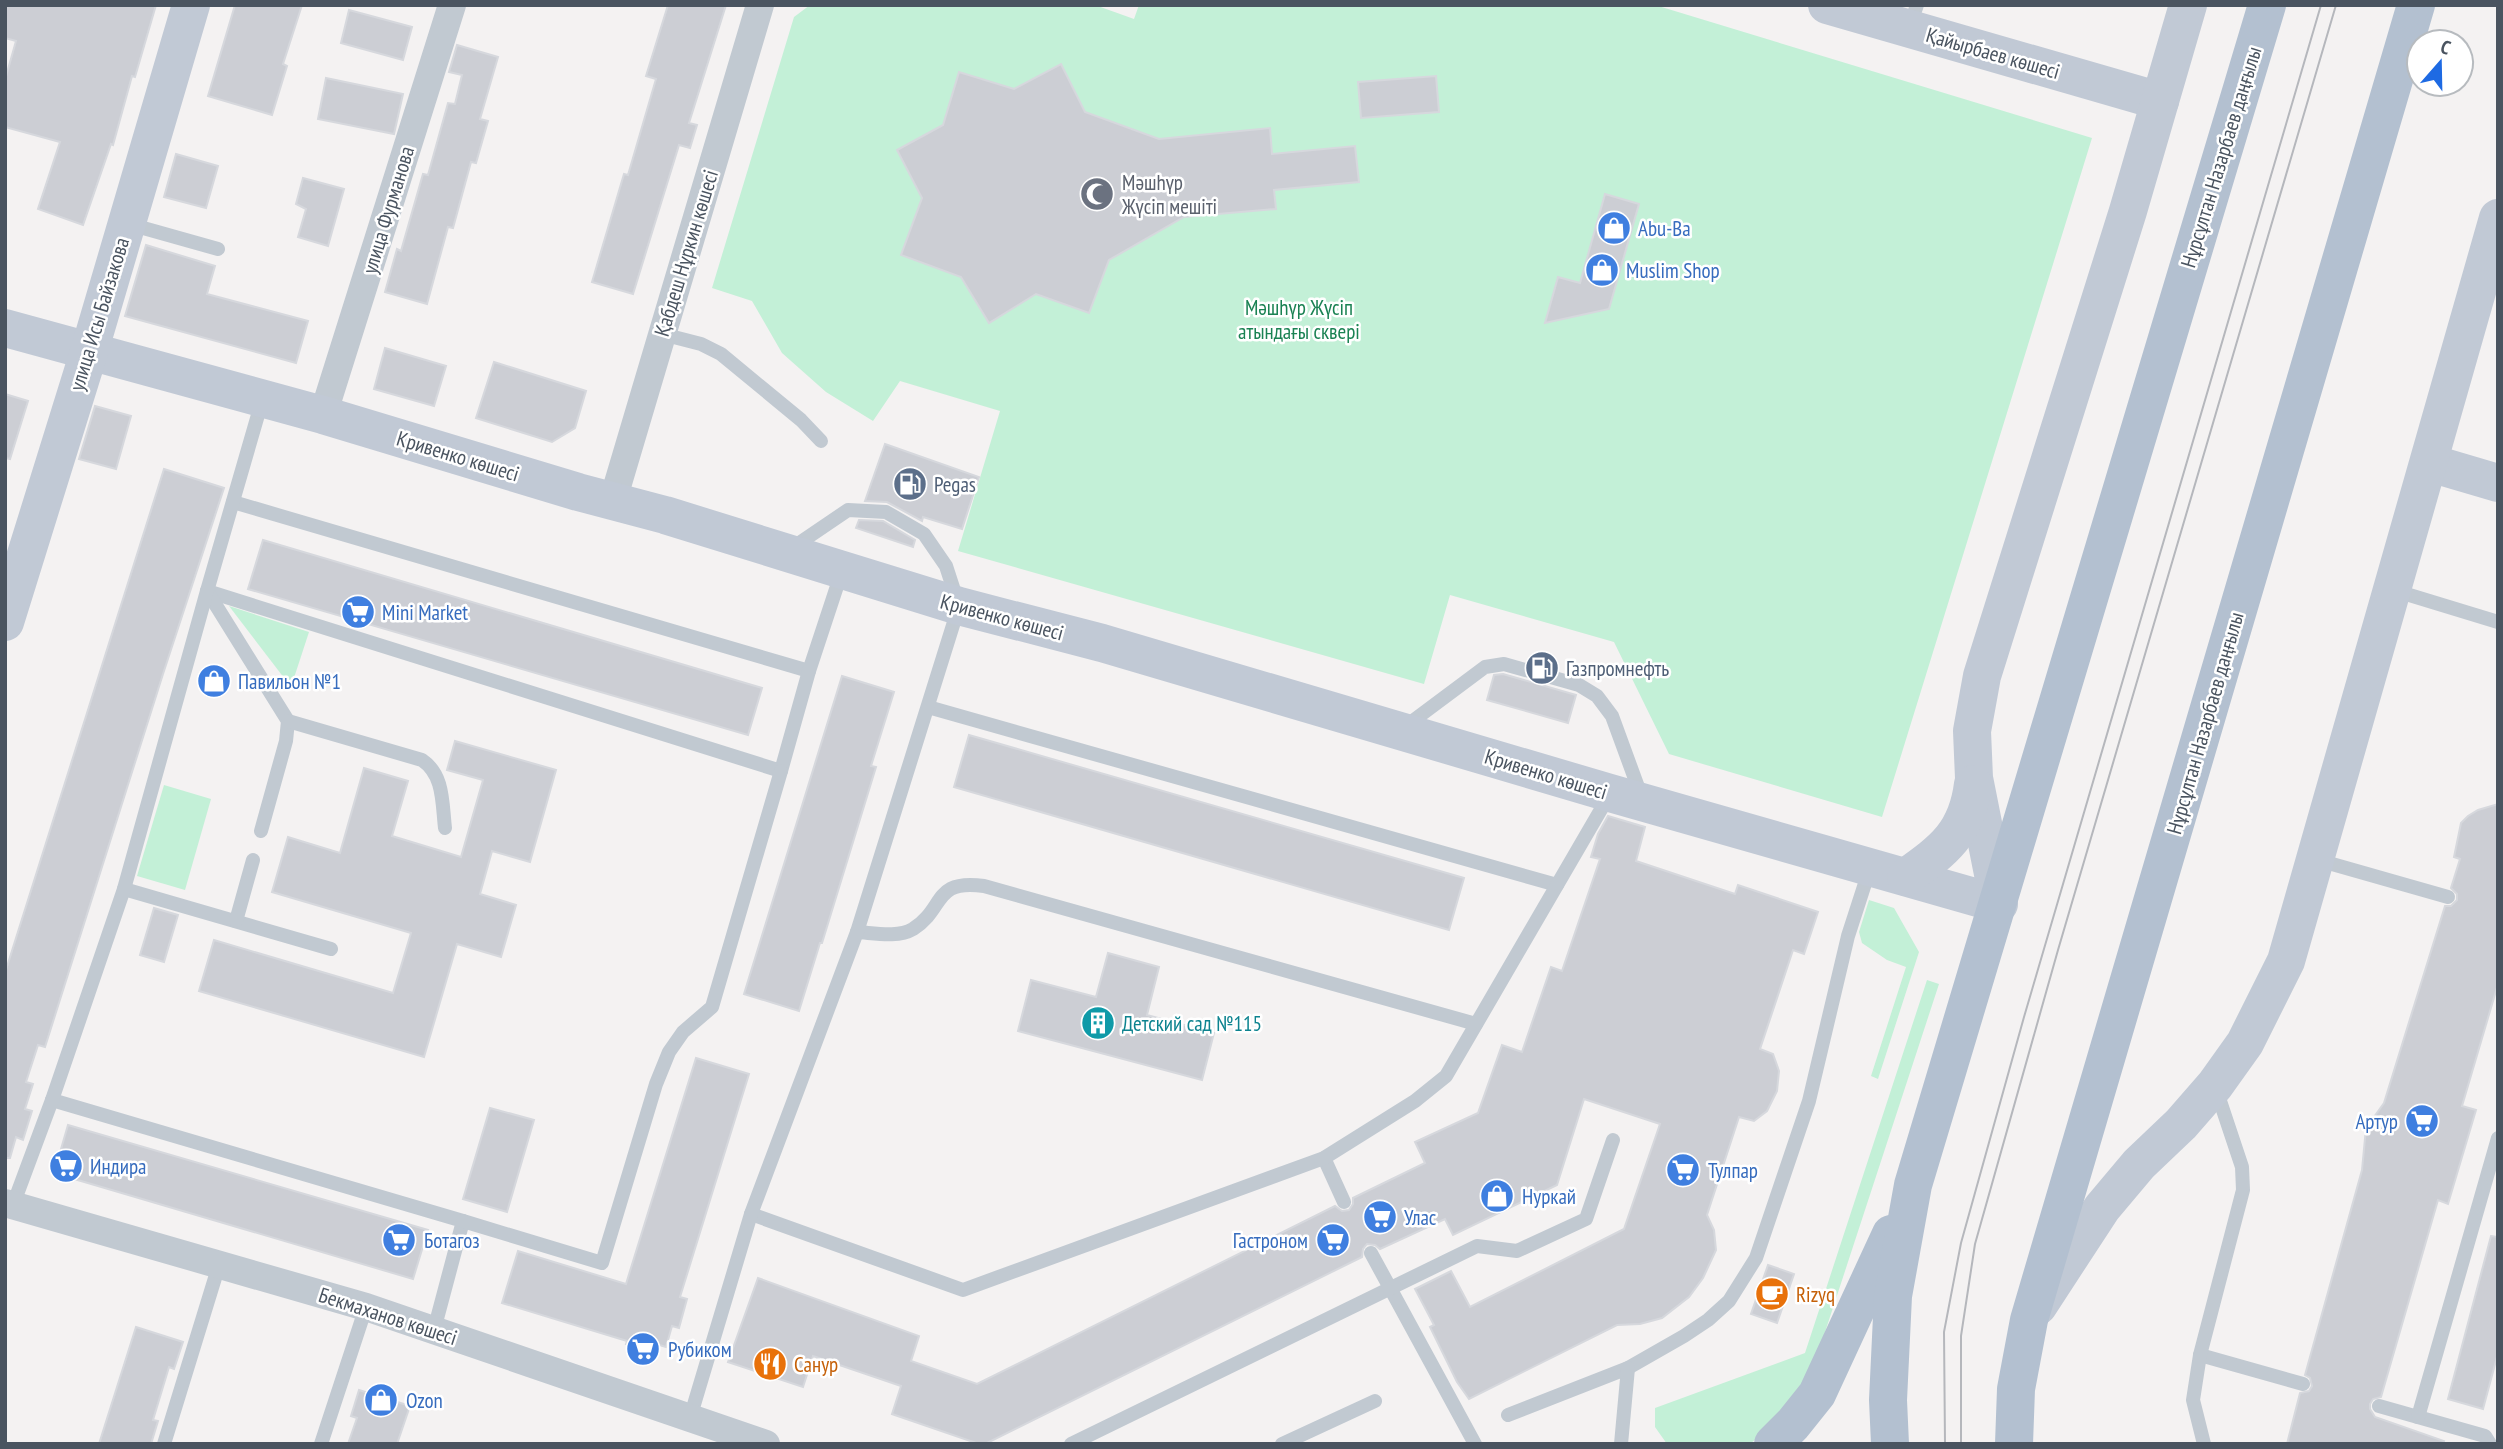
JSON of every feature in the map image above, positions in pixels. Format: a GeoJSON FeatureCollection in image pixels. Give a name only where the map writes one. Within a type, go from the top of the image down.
{"type":"FeatureCollection","features":[{"type":"Feature","properties":{"kind":"main road","name":"Нұрсұлтан Назарбаев даңғылы"},"geometry":{"type":"LineString","coordinates":[[1890,1444],[1888,1400],[1894,1296],[1913,1185],[2267,5]]}},
{"type":"Feature","properties":{"kind":"main road","name":"Нұрсұлтан Назарбаев даңғылы"},"geometry":{"type":"LineString","coordinates":[[2014,1444],[2016,1389],[2029,1320],[2416,5]]}},
{"type":"Feature","properties":{"kind":"main road"},"geometry":{"type":"LineString","coordinates":[[1773,1444],[1817,1394],[1913,1185]]}},
{"type":"Feature","properties":{"kind":"street","name":"улица Исы Байзакова"},"geometry":{"type":"LineString","coordinates":[[5,622],[89,352],[191,5]]}},
{"type":"Feature","properties":{"kind":"street","name":"улица Фурманова"},"geometry":{"type":"LineString","coordinates":[[323,415],[452,5]]}},
{"type":"Feature","properties":{"kind":"street","name":"Қабдеш Нұркин көшесі"},"geometry":{"type":"LineString","coordinates":[[613,500],[760,5]]}},
{"type":"Feature","properties":{"kind":"street","name":"Қайырбаев көшесі"},"geometry":{"type":"LineString","coordinates":[[1827,5],[1912,17],[2160,101]]}},
{"type":"Feature","properties":{"kind":"street"},"geometry":{"type":"LineString","coordinates":[[1999,904],[1974,778],[1972,731],[1982,677],[2188,5]]}},
{"type":"Feature","properties":{"kind":"street"},"geometry":{"type":"LineString","coordinates":[[2029,1320],[2102,1209],[2139,1164],[2181,1124],[2215,1085],[2245,1043],[2286,961],[2498,218]]}},
{"type":"Feature","properties":{"kind":"street","name":"Кривенко көшесі"},"geometry":{"type":"LineString","coordinates":[[5,328],[323,415],[787,552],[959,607],[1102,643],[1627,798],[1999,904]]}},
{"type":"Feature","properties":{"kind":"street"},"geometry":{"type":"LineString","coordinates":[[2430,463],[2498,483]]}},
{"type":"Feature","properties":{"kind":"street"},"geometry":{"type":"LineString","coordinates":[[1889,872],[1943,850],[1952,841],[1965,819],[1974,778]]}},
{"type":"Feature","properties":{"kind":"street","name":"Бекмаханов көшесі"},"geometry":{"type":"LineString","coordinates":[[9,1204],[366,1307],[766,1444]]}},
{"type":"Feature","properties":{"kind":"lane"},"geometry":{"type":"LineString","coordinates":[[127,223],[218,250]]}},
{"type":"Feature","properties":{"kind":"lane"},"geometry":{"type":"LineString","coordinates":[[662,334],[701,344],[721,354],[801,420],[821,441]]}},
{"type":"Feature","properties":{"kind":"lane"},"geometry":{"type":"LineString","coordinates":[[9,1204],[52,1100],[124,889],[263,399]]}},
{"type":"Feature","properties":{"kind":"lane"},"geometry":{"type":"LineString","coordinates":[[233,502],[809,671]]}},
{"type":"Feature","properties":{"kind":"lane"},"geometry":{"type":"LineString","coordinates":[[690,1418],[751,1214],[857,932],[959,607],[946,566],[924,534],[886,512],[848,510],[787,552]]}},
{"type":"Feature","properties":{"kind":"lane"},"geometry":{"type":"LineString","coordinates":[[52,1100],[602,1263],[656,1084],[669,1052],[683,1032],[712,1007],[809,671],[843,569]]}},
{"type":"Feature","properties":{"kind":"lane"},"geometry":{"type":"LineString","coordinates":[[2393,590],[2498,622]]}},
{"type":"Feature","properties":{"kind":"lane"},"geometry":{"type":"LineString","coordinates":[[207,591],[288,721],[286,741],[261,831]]}},
{"type":"Feature","properties":{"kind":"lane"},"geometry":{"type":"LineString","coordinates":[[207,591],[780,771]]}},
{"type":"Feature","properties":{"kind":"lane"},"geometry":{"type":"LineString","coordinates":[[751,1214],[963,1290],[1324,1158],[1415,1101],[1446,1076],[1557,885],[1627,798],[1612,716],[1597,696],[1578,685],[1504,664],[1485,667],[1399,730]]}},
{"type":"Feature","properties":{"kind":"lane"},"geometry":{"type":"LineString","coordinates":[[928,707],[1557,885]]}},
{"type":"Feature","properties":{"kind":"lane"},"geometry":{"type":"LineString","coordinates":[[288,721],[422,760],[434,768],[439,782],[445,828]]}},
{"type":"Feature","properties":{"kind":"lane"},"geometry":{"type":"LineString","coordinates":[[2316,859],[2448,897]]}},
{"type":"Feature","properties":{"kind":"lane"},"geometry":{"type":"LineString","coordinates":[[236,922],[253,860]]}},
{"type":"Feature","properties":{"kind":"lane"},"geometry":{"type":"LineString","coordinates":[[1508,1415],[1628,1368],[1708,1320],[1729,1301],[1756,1258],[1809,1101],[1848,936],[1889,872]]}},
{"type":"Feature","properties":{"kind":"lane"},"geometry":{"type":"LineString","coordinates":[[857,932],[891,934],[912,930],[950,887],[966,883],[1476,1024]]}},
{"type":"Feature","properties":{"kind":"lane"},"geometry":{"type":"LineString","coordinates":[[124,889],[331,949]]}},
{"type":"Feature","properties":{"kind":"lane"},"geometry":{"type":"LineString","coordinates":[[2204,1444],[2193,1400],[2200,1355],[2243,1190],[2242,1167],[2215,1085]]}},
{"type":"Feature","properties":{"kind":"lane"},"geometry":{"type":"LineString","coordinates":[[2418,1417],[2494,1166],[2498,1138]]}},
{"type":"Feature","properties":{"kind":"lane"},"geometry":{"type":"LineString","coordinates":[[1071,1444],[1477,1246],[1517,1251],[1586,1219],[1613,1140]]}},
{"type":"Feature","properties":{"kind":"lane"},"geometry":{"type":"LineString","coordinates":[[1324,1158],[1344,1202]]}},
{"type":"Feature","properties":{"kind":"lane"},"geometry":{"type":"LineString","coordinates":[[434,1330],[463,1222]]}},
{"type":"Feature","properties":{"kind":"lane"},"geometry":{"type":"LineString","coordinates":[[1371,1253],[1475,1444]]}},
{"type":"Feature","properties":{"kind":"lane"},"geometry":{"type":"LineString","coordinates":[[164,1444],[219,1265]]}},
{"type":"Feature","properties":{"kind":"lane"},"geometry":{"type":"LineString","coordinates":[[321,1444],[366,1307]]}},
{"type":"Feature","properties":{"kind":"lane"},"geometry":{"type":"LineString","coordinates":[[2200,1355],[2303,1384]]}},
{"type":"Feature","properties":{"kind":"lane"},"geometry":{"type":"LineString","coordinates":[[1621,1444],[1628,1368]]}},
{"type":"Feature","properties":{"kind":"lane"},"geometry":{"type":"LineString","coordinates":[[1282,1444],[1375,1401]]}},
{"type":"Feature","properties":{"kind":"lane"},"geometry":{"type":"LineString","coordinates":[[2379,1406],[2485,1436],[2490,1444]]}},
{"type":"Feature","properties":{"kind":"green space","name":"Мәшһүр Жүсіп атындағы сквері"},"geometry":{"type":"Polygon","coordinates":[[[810,5],[1095,5],[1134,19],[1139,5],[1655,5],[2092,138],[1882,817],[1669,754],[1614,642],[1450,595],[1424,684],[958,551],[1000,411],[900,381],[873,421],[826,392],[782,353],[752,301],[712,288],[794,17],[810,5]]]}},
{"type":"Feature","properties":{"kind":"green space"},"geometry":{"type":"Polygon","coordinates":[[[229,606],[309,632],[291,687],[229,606]]]}},
{"type":"Feature","properties":{"kind":"green space"},"geometry":{"type":"Polygon","coordinates":[[[164,785],[211,799],[185,890],[137,876],[164,785]]]}},
{"type":"Feature","properties":{"kind":"green space"},"geometry":{"type":"Polygon","coordinates":[[[1869,900],[1894,908],[1919,952],[1878,1079],[1871,1076],[1906,967],[1887,960],[1862,943],[1859,932],[1869,900]]]}},
{"type":"Feature","properties":{"kind":"green space"},"geometry":{"type":"Polygon","coordinates":[[[1927,980],[1939,984],[1809,1381],[1789,1412],[1751,1443],[1667,1444],[1655,1427],[1655,1408],[1805,1353],[1927,980]]]}},
{"type":"Feature","properties":{"kind":"building"},"geometry":{"type":"Polygon","coordinates":[[[5,5],[156,5],[113,145],[111,144],[83,225],[38,209],[60,142],[5,127],[5,80],[16,41],[5,38],[5,5]]]}},
{"type":"Feature","properties":{"kind":"building"},"geometry":{"type":"Polygon","coordinates":[[[235,5],[302,5],[283,64],[287,66],[272,115],[208,96],[235,5]]]}},
{"type":"Feature","properties":{"kind":"building"},"geometry":{"type":"Polygon","coordinates":[[[668,5],[726,5],[689,123],[697,125],[690,148],[679,145],[633,294],[592,282],[624,174],[628,175],[656,79],[646,76],[668,5]]]}},
{"type":"Feature","properties":{"kind":"building"},"geometry":{"type":"Polygon","coordinates":[[[349,10],[412,27],[403,60],[341,43],[349,10]]]}},
{"type":"Feature","properties":{"kind":"building"},"geometry":{"type":"Polygon","coordinates":[[[457,45],[498,57],[480,119],[488,121],[476,163],[471,162],[453,228],[448,227],[427,304],[385,292],[397,249],[401,251],[423,174],[428,175],[448,103],[455,104],[462,75],[449,72],[457,45]]]}},
{"type":"Feature","properties":{"kind":"building","name":"Мәшһүр Жүсіп мешіті"},"geometry":{"type":"Polygon","coordinates":[[[1061,64],[1085,112],[1159,139],[1270,128],[1272,154],[1355,146],[1359,182],[1274,190],[1276,209],[1184,217],[1109,260],[1089,313],[1036,294],[989,323],[961,277],[901,255],[922,198],[897,150],[943,125],[959,72],[1014,89],[1061,64]]]}},
{"type":"Feature","properties":{"kind":"building"},"geometry":{"type":"Polygon","coordinates":[[[1436,76],[1439,112],[1361,118],[1358,82],[1436,76]]]}},
{"type":"Feature","properties":{"kind":"building"},"geometry":{"type":"Polygon","coordinates":[[[326,78],[403,94],[394,134],[318,119],[326,78]]]}},
{"type":"Feature","properties":{"kind":"building"},"geometry":{"type":"Polygon","coordinates":[[[176,154],[218,166],[206,208],[164,197],[176,154]]]}},
{"type":"Feature","properties":{"kind":"building"},"geometry":{"type":"Polygon","coordinates":[[[303,178],[344,189],[328,246],[298,237],[306,209],[296,204],[303,178]]]}},
{"type":"Feature","properties":{"kind":"building"},"geometry":{"type":"Polygon","coordinates":[[[1605,194],[1639,204],[1609,309],[1545,323],[1558,277],[1580,283],[1605,194]]]}},
{"type":"Feature","properties":{"kind":"building"},"geometry":{"type":"Polygon","coordinates":[[[146,245],[215,266],[207,294],[308,321],[296,363],[125,316],[146,245]]]}},
{"type":"Feature","properties":{"kind":"building"},"geometry":{"type":"Polygon","coordinates":[[[385,348],[446,366],[434,406],[374,389],[385,348]]]}},
{"type":"Feature","properties":{"kind":"building"},"geometry":{"type":"Polygon","coordinates":[[[494,362],[586,391],[575,428],[552,442],[476,418],[494,362]]]}},
{"type":"Feature","properties":{"kind":"building"},"geometry":{"type":"Polygon","coordinates":[[[5,394],[28,401],[10,459],[5,458],[5,394]]]}},
{"type":"Feature","properties":{"kind":"building"},"geometry":{"type":"Polygon","coordinates":[[[95,406],[131,416],[116,469],[79,459],[95,406]]]}},
{"type":"Feature","properties":{"kind":"building"},"geometry":{"type":"Polygon","coordinates":[[[885,444],[979,477],[962,529],[923,517],[922,521],[887,502],[865,501],[885,444]]]}},
{"type":"Feature","properties":{"kind":"building"},"geometry":{"type":"Polygon","coordinates":[[[164,469],[224,488],[45,1047],[38,1045],[26,1082],[33,1084],[25,1109],[32,1111],[23,1140],[16,1137],[10,1158],[5,1158],[5,973],[164,469]]]}},
{"type":"Feature","properties":{"kind":"building"},"geometry":{"type":"Polygon","coordinates":[[[859,520],[883,521],[915,540],[913,547],[856,528],[859,520]]]}},
{"type":"Feature","properties":{"kind":"building"},"geometry":{"type":"Polygon","coordinates":[[[263,540],[762,688],[748,735],[248,589],[263,540]]]}},
{"type":"Feature","properties":{"kind":"building"},"geometry":{"type":"Polygon","coordinates":[[[1503,674],[1576,695],[1568,723],[1487,700],[1494,675],[1503,674]]]}},
{"type":"Feature","properties":{"kind":"building"},"geometry":{"type":"Polygon","coordinates":[[[842,676],[894,692],[871,766],[876,767],[799,1011],[744,994],[842,676]]]}},
{"type":"Feature","properties":{"kind":"building"},"geometry":{"type":"Polygon","coordinates":[[[969,735],[1464,878],[1449,930],[954,787],[969,735]]]}},
{"type":"Feature","properties":{"kind":"building"},"geometry":{"type":"Polygon","coordinates":[[[455,741],[556,770],[530,862],[492,851],[480,894],[516,905],[501,957],[457,944],[424,1057],[199,991],[214,940],[393,993],[411,933],[272,892],[288,837],[340,853],[364,768],[408,781],[392,836],[461,857],[483,780],[447,770],[455,741]]]}},
{"type":"Feature","properties":{"kind":"building","name":"Артур"},"geometry":{"type":"Polygon","coordinates":[[[2498,804],[2498,984],[2462,1106],[2476,1110],[2448,1204],[2438,1200],[2381,1397],[2373,1399],[2370,1404],[2375,1417],[2444,1441],[2443,1444],[2287,1444],[2300,1393],[2309,1391],[2312,1386],[2310,1378],[2305,1375],[2362,1170],[2366,1128],[2384,1103],[2445,906],[2451,906],[2457,900],[2457,894],[2451,888],[2460,859],[2454,857],[2461,823],[2478,810],[2498,804]]]}},
{"type":"Feature","properties":{"kind":"building"},"geometry":{"type":"Polygon","coordinates":[[[1608,816],[1645,827],[1636,861],[1735,894],[1738,885],[1818,912],[1804,954],[1793,950],[1760,1049],[1773,1054],[1779,1071],[1777,1091],[1767,1111],[1754,1121],[1739,1117],[1707,1215],[1714,1230],[1716,1250],[1703,1278],[1689,1297],[1662,1318],[1640,1324],[1617,1325],[1469,1399],[1457,1382],[1430,1327],[1434,1325],[1415,1289],[1451,1271],[1470,1307],[1624,1229],[1660,1124],[1584,1099],[1557,1185],[1453,1235],[1445,1219],[1380,1249],[1367,1244],[1362,1257],[985,1444],[892,1414],[901,1386],[813,1356],[803,1387],[728,1362],[758,1278],[919,1336],[911,1361],[977,1384],[1335,1206],[1342,1211],[1349,1210],[1353,1198],[1425,1163],[1415,1142],[1478,1113],[1502,1045],[1522,1052],[1551,967],[1562,971],[1600,859],[1591,857],[1598,834],[1608,816]]]}},
{"type":"Feature","properties":{"kind":"building"},"geometry":{"type":"Polygon","coordinates":[[[154,908],[178,915],[164,962],[140,955],[154,908]]]}},
{"type":"Feature","properties":{"kind":"building","name":"Детский сад №115"},"geometry":{"type":"Polygon","coordinates":[[[1108,953],[1159,967],[1147,1015],[1214,1033],[1202,1080],[1018,1031],[1031,980],[1096,997],[1108,953]]]}},
{"type":"Feature","properties":{"kind":"building"},"geometry":{"type":"Polygon","coordinates":[[[696,1058],[749,1074],[680,1297],[687,1299],[679,1328],[672,1326],[666,1347],[656,1344],[653,1352],[626,1344],[627,1341],[502,1303],[518,1251],[626,1284],[696,1058]]]}},
{"type":"Feature","properties":{"kind":"building"},"geometry":{"type":"Polygon","coordinates":[[[490,1108],[534,1120],[507,1212],[463,1199],[490,1108]]]}},
{"type":"Feature","properties":{"kind":"building"},"geometry":{"type":"Polygon","coordinates":[[[68,1125],[428,1230],[413,1279],[54,1173],[68,1125]]]}},
{"type":"Feature","properties":{"kind":"building"},"geometry":{"type":"Polygon","coordinates":[[[2491,1236],[2498,1237],[2498,1353],[2483,1409],[2448,1399],[2491,1236]]]}},
{"type":"Feature","properties":{"kind":"building","name":"Rizyq"},"geometry":{"type":"Polygon","coordinates":[[[1768,1265],[1794,1274],[1777,1323],[1751,1314],[1768,1265]]]}},
{"type":"Feature","properties":{"kind":"building"},"geometry":{"type":"Polygon","coordinates":[[[136,1327],[183,1342],[174,1369],[169,1367],[153,1420],[158,1421],[151,1444],[99,1444],[136,1327]]]}},
{"type":"Feature","properties":{"kind":"building"},"geometry":{"type":"Polygon","coordinates":[[[359,1390],[410,1406],[397,1444],[348,1444],[357,1418],[351,1416],[359,1390]]]}},
{"type":"Feature","properties":{"kind":"tram line"},"geometry":{"type":"LineString","coordinates":[[1945,1444],[1944,1332],[1961,1243],[2024,1017],[2321,5]]}},
{"type":"Feature","properties":{"kind":"tram line"},"geometry":{"type":"LineString","coordinates":[[1961,1444],[1961,1336],[1975,1244],[2058,950],[2336,5]]}},
{"type":"Feature","properties":{"kind":"place","name":"Мәшһүр Жүсіп мешіті"},"geometry":{"type":"Point","coordinates":[1097,194]}},
{"type":"Feature","properties":{"kind":"place","name":"Abu-Ba"},"geometry":{"type":"Point","coordinates":[1614,228]}},
{"type":"Feature","properties":{"kind":"place","name":"Muslim Shop"},"geometry":{"type":"Point","coordinates":[1602,270]}},
{"type":"Feature","properties":{"kind":"place","name":"Pegas"},"geometry":{"type":"Point","coordinates":[910,484]}},
{"type":"Feature","properties":{"kind":"place","name":"Mini Market"},"geometry":{"type":"Point","coordinates":[358,612]}},
{"type":"Feature","properties":{"kind":"place","name":"Газпромнефть"},"geometry":{"type":"Point","coordinates":[1542,668]}},
{"type":"Feature","properties":{"kind":"place","name":"Павильон №1"},"geometry":{"type":"Point","coordinates":[214,681]}},
{"type":"Feature","properties":{"kind":"place","name":"Детский сад №115"},"geometry":{"type":"Point","coordinates":[1098,1023]}},
{"type":"Feature","properties":{"kind":"place","name":"Артур"},"geometry":{"type":"Point","coordinates":[2422,1121]}},
{"type":"Feature","properties":{"kind":"place","name":"Индира"},"geometry":{"type":"Point","coordinates":[66,1166]}},
{"type":"Feature","properties":{"kind":"place","name":"Тулпар"},"geometry":{"type":"Point","coordinates":[1683,1170]}},
{"type":"Feature","properties":{"kind":"place","name":"Нуркай"},"geometry":{"type":"Point","coordinates":[1497,1196]}},
{"type":"Feature","properties":{"kind":"place","name":"Улас"},"geometry":{"type":"Point","coordinates":[1380,1217]}},
{"type":"Feature","properties":{"kind":"place","name":"Ботагоз"},"geometry":{"type":"Point","coordinates":[399,1240]}},
{"type":"Feature","properties":{"kind":"place","name":"Гастроном"},"geometry":{"type":"Point","coordinates":[1333,1240]}},
{"type":"Feature","properties":{"kind":"place","name":"Rizyq"},"geometry":{"type":"Point","coordinates":[1772,1294]}},
{"type":"Feature","properties":{"kind":"place","name":"Рубиком"},"geometry":{"type":"Point","coordinates":[643,1349]}},
{"type":"Feature","properties":{"kind":"place","name":"Санур"},"geometry":{"type":"Point","coordinates":[770,1364]}},
{"type":"Feature","properties":{"kind":"place","name":"Ozon"},"geometry":{"type":"Point","coordinates":[381,1400]}}]}
